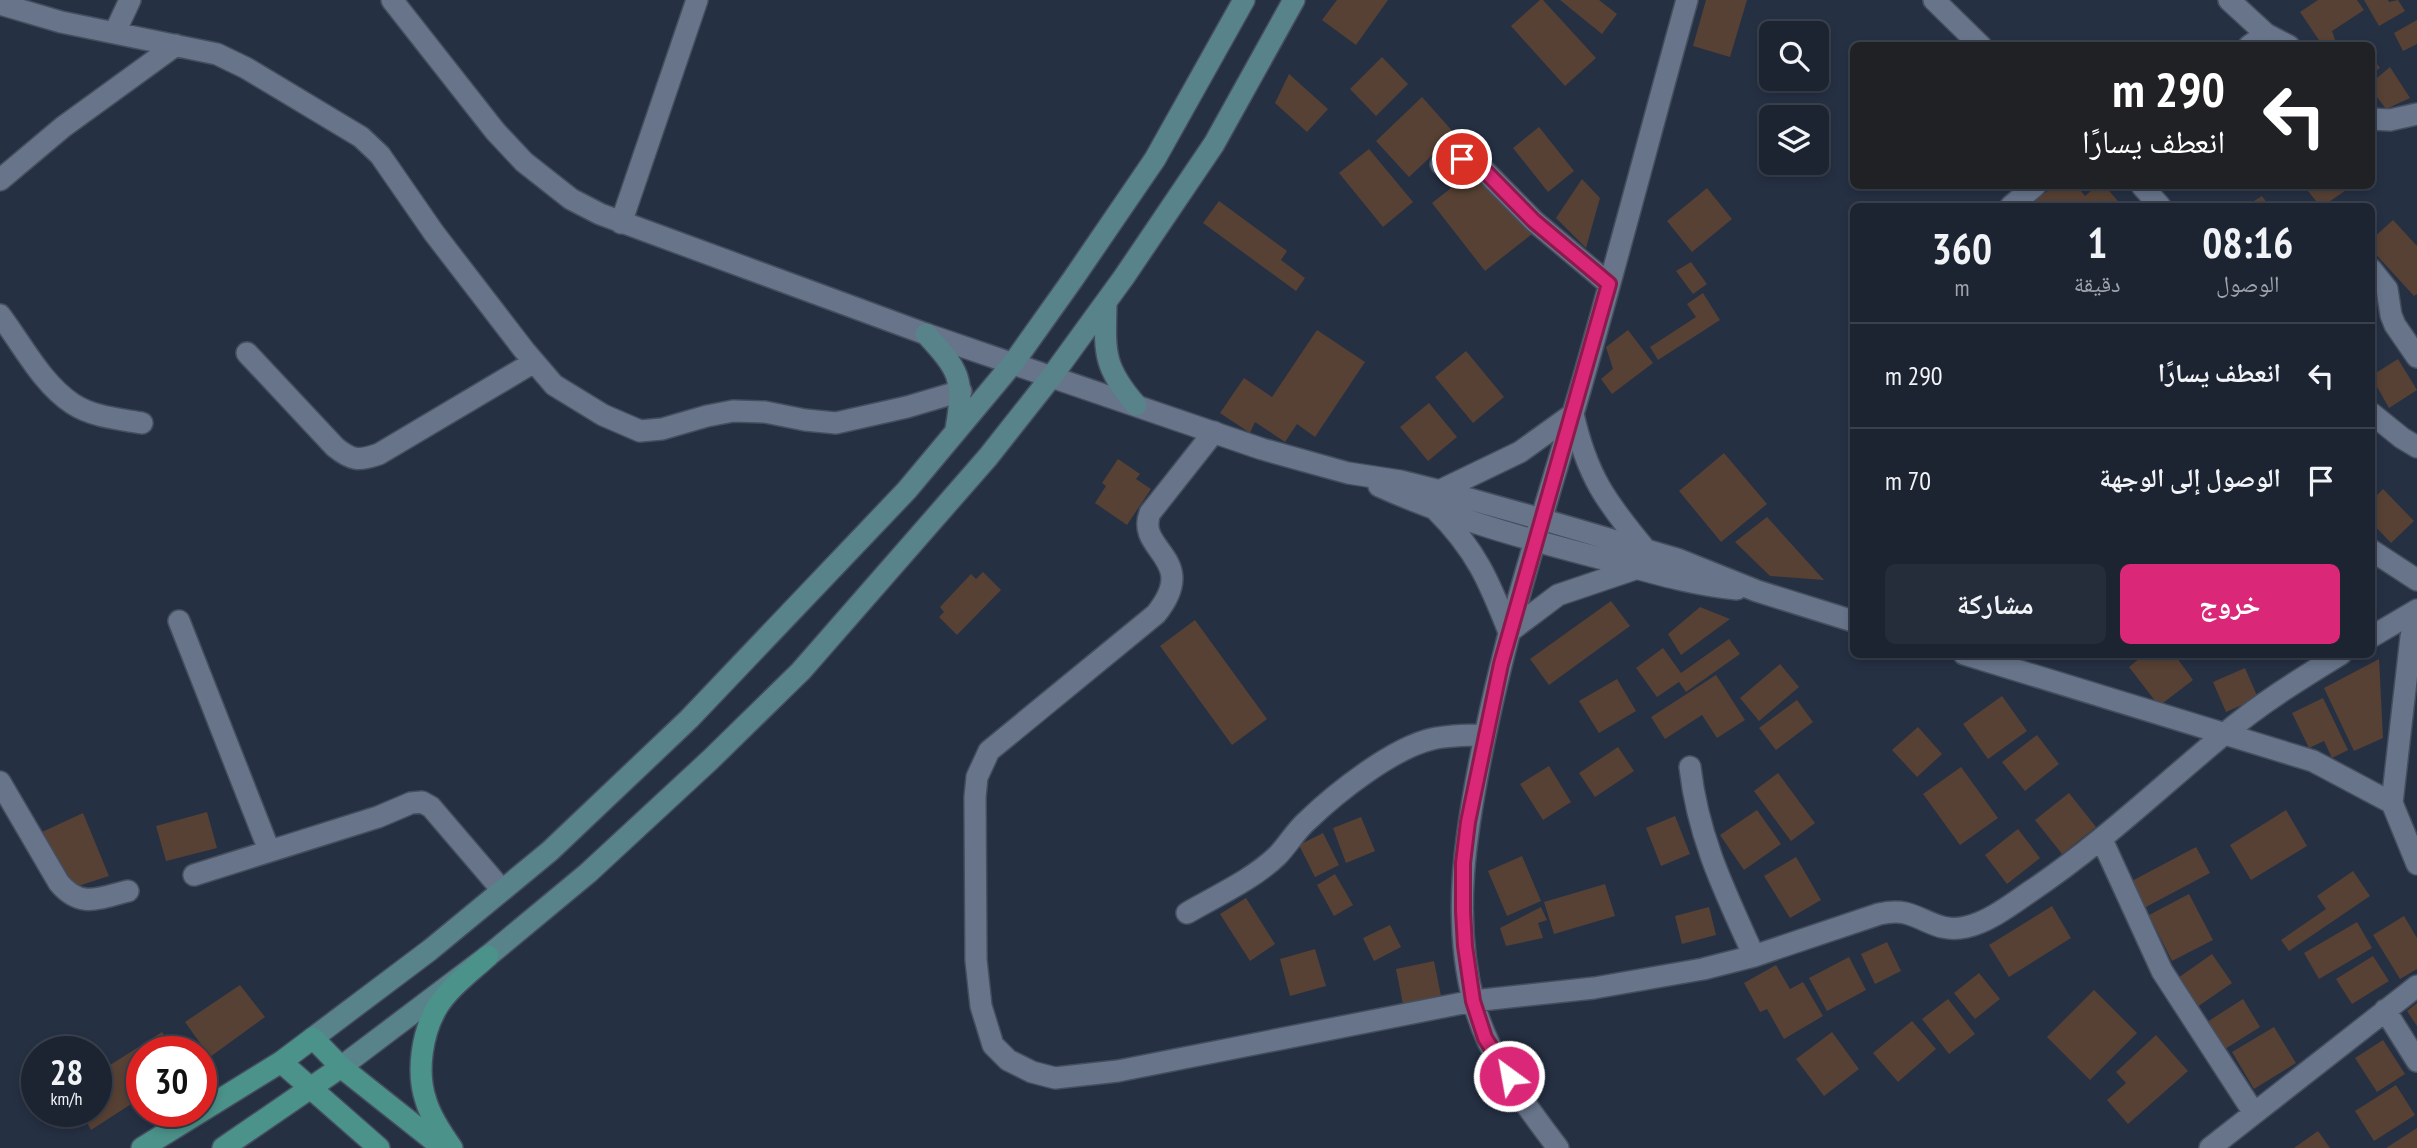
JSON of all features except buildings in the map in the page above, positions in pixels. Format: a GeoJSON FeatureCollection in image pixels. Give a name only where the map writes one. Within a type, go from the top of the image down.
{"type":"FeatureCollection","features":[{"type":"Feature","properties":{"kind":"main road"},"geometry":{"type":"LineString","coordinates":[[142,1148],[281,1062],[372,995],[550,851],[689,719],[907,490],[1014,362],[1155,159],[1244,0]]}},
{"type":"Feature","properties":{"kind":"main road"},"geometry":{"type":"LineString","coordinates":[[223,1148],[341,1068],[488,956],[588,873],[801,671],[988,457],[1052,376],[1214,144],[1294,0]]}},
{"type":"Feature","properties":{"kind":"main road"},"geometry":{"type":"LineString","coordinates":[[1106,302],[1105,347],[1108,365],[1119,386],[1136,405]]}},
{"type":"Feature","properties":{"kind":"main road"},"geometry":{"type":"LineString","coordinates":[[926,334],[950,361],[961,391],[956,429]]}},
{"type":"Feature","properties":{"kind":"main road"},"geometry":{"type":"LineString","coordinates":[[453,1148],[440,1130],[426,1101],[420,1070],[425,1037],[438,1006],[488,956]]}},
{"type":"Feature","properties":{"kind":"main road"},"geometry":{"type":"LineString","coordinates":[[313,1038],[341,1068],[443,1148]]}},
{"type":"Feature","properties":{"kind":"main road"},"geometry":{"type":"LineString","coordinates":[[281,1062],[379,1148]]}},
{"type":"Feature","properties":{"kind":"street"},"geometry":{"type":"LineString","coordinates":[[115,32],[130,0]]}},
{"type":"Feature","properties":{"kind":"street"},"geometry":{"type":"LineString","coordinates":[[392,0],[495,131],[524,163],[571,200],[621,223],[926,334],[1262,449],[1437,500],[1534,541],[1712,572],[1756,591],[1850,620]]}},
{"type":"Feature","properties":{"kind":"street"},"geometry":{"type":"LineString","coordinates":[[621,223],[696,0]]}},
{"type":"Feature","properties":{"kind":"street"},"geometry":{"type":"LineString","coordinates":[[1559,1148],[1485,1038],[1473,1001],[1465,946],[1463,863],[1485,735],[1509,632],[1573,414],[1687,0]]}},
{"type":"Feature","properties":{"kind":"street"},"geometry":{"type":"LineString","coordinates":[[1934,0],[1977,42]]}},
{"type":"Feature","properties":{"kind":"street"},"geometry":{"type":"LineString","coordinates":[[2229,0],[2257,40]]}},
{"type":"Feature","properties":{"kind":"street"},"geometry":{"type":"LineString","coordinates":[[0,4],[61,22],[217,54],[246,68],[361,137],[380,155],[434,233],[554,385],[603,415],[640,431],[662,429],[733,411],[765,412],[836,423],[907,407],[961,391]]}},
{"type":"Feature","properties":{"kind":"street"},"geometry":{"type":"LineString","coordinates":[[0,180],[63,127],[176,45]]}},
{"type":"Feature","properties":{"kind":"street"},"geometry":{"type":"LineString","coordinates":[[2375,119],[2390,120],[2417,114]]}},
{"type":"Feature","properties":{"kind":"street"},"geometry":{"type":"LineString","coordinates":[[1441,164],[1462,159],[1477,163],[1534,221],[1609,284]]}},
{"type":"Feature","properties":{"kind":"street"},"geometry":{"type":"LineString","coordinates":[[2015,203],[2031,189]]}},
{"type":"Feature","properties":{"kind":"street"},"geometry":{"type":"LineString","coordinates":[[2145,189],[2157,203]]}},
{"type":"Feature","properties":{"kind":"street"},"geometry":{"type":"LineString","coordinates":[[2375,273],[2387,289],[2391,315],[2396,325],[2417,357]]}},
{"type":"Feature","properties":{"kind":"street"},"geometry":{"type":"LineString","coordinates":[[0,314],[47,380],[73,404],[100,416],[142,423]]}},
{"type":"Feature","properties":{"kind":"street"},"geometry":{"type":"LineString","coordinates":[[247,353],[335,447],[346,456],[361,460],[379,454],[534,362]]}},
{"type":"Feature","properties":{"kind":"street"},"geometry":{"type":"LineString","coordinates":[[1437,500],[1520,452],[1573,414]]}},
{"type":"Feature","properties":{"kind":"street"},"geometry":{"type":"LineString","coordinates":[[1573,414],[1581,447],[1598,487],[1642,559]]}},
{"type":"Feature","properties":{"kind":"street"},"geometry":{"type":"LineString","coordinates":[[2375,416],[2417,447]]}},
{"type":"Feature","properties":{"kind":"street"},"geometry":{"type":"LineString","coordinates":[[1214,432],[1157,503],[1147,521],[1147,531],[1168,561],[1173,576],[1167,601],[1156,614],[989,751],[977,777],[976,960],[981,1006],[993,1045],[1008,1060],[1032,1072],[1055,1078],[1118,1071],[1473,1001],[1594,988],[1703,969],[1754,956],[1863,918],[1895,911],[1915,916],[1936,927],[1969,927],[2015,902],[2102,840],[2225,733],[2335,658]]}},
{"type":"Feature","properties":{"kind":"street"},"geometry":{"type":"LineString","coordinates":[[1437,500],[1541,519],[1642,559]]}},
{"type":"Feature","properties":{"kind":"street"},"geometry":{"type":"LineString","coordinates":[[1437,500],[1478,559],[1509,632]]}},
{"type":"Feature","properties":{"kind":"street"},"geometry":{"type":"LineString","coordinates":[[2375,553],[2417,580]]}},
{"type":"Feature","properties":{"kind":"street"},"geometry":{"type":"LineString","coordinates":[[1509,632],[1558,595],[1642,559]]}},
{"type":"Feature","properties":{"kind":"street"},"geometry":{"type":"LineString","coordinates":[[2375,635],[2417,612]]}},
{"type":"Feature","properties":{"kind":"street"},"geometry":{"type":"LineString","coordinates":[[2417,612],[2411,637],[2392,803],[2417,864]]}},
{"type":"Feature","properties":{"kind":"street"},"geometry":{"type":"LineString","coordinates":[[179,621],[269,850]]}},
{"type":"Feature","properties":{"kind":"street"},"geometry":{"type":"LineString","coordinates":[[1981,658],[2313,761],[2392,803]]}},
{"type":"Feature","properties":{"kind":"street"},"geometry":{"type":"LineString","coordinates":[[1187,913],[1260,869],[1277,855],[1307,820],[1363,776],[1415,744],[1433,739],[1485,735]]}},
{"type":"Feature","properties":{"kind":"street"},"geometry":{"type":"LineString","coordinates":[[1690,767],[1699,821],[1715,869],[1754,956]]}},
{"type":"Feature","properties":{"kind":"street"},"geometry":{"type":"LineString","coordinates":[[0,782],[59,883],[69,895],[79,900],[92,900],[128,891]]}},
{"type":"Feature","properties":{"kind":"street"},"geometry":{"type":"LineString","coordinates":[[194,875],[378,817],[411,803],[422,802],[431,807],[502,890]]}},
{"type":"Feature","properties":{"kind":"street"},"geometry":{"type":"LineString","coordinates":[[2102,840],[2162,971],[2254,1114]]}},
{"type":"Feature","properties":{"kind":"street"},"geometry":{"type":"LineString","coordinates":[[2210,1148],[2417,986]]}},
{"type":"Feature","properties":{"kind":"street"},"geometry":{"type":"LineString","coordinates":[[2385,1010],[2417,1061]]}},
{"type":"Feature","properties":{"kind":"route"},"geometry":{"type":"LineString","coordinates":[[1462,159],[1477,163],[1534,221],[1609,284],[1501,664],[1468,822],[1463,863],[1463,911],[1473,1001],[1485,1038],[1509,1076]]}}]}
